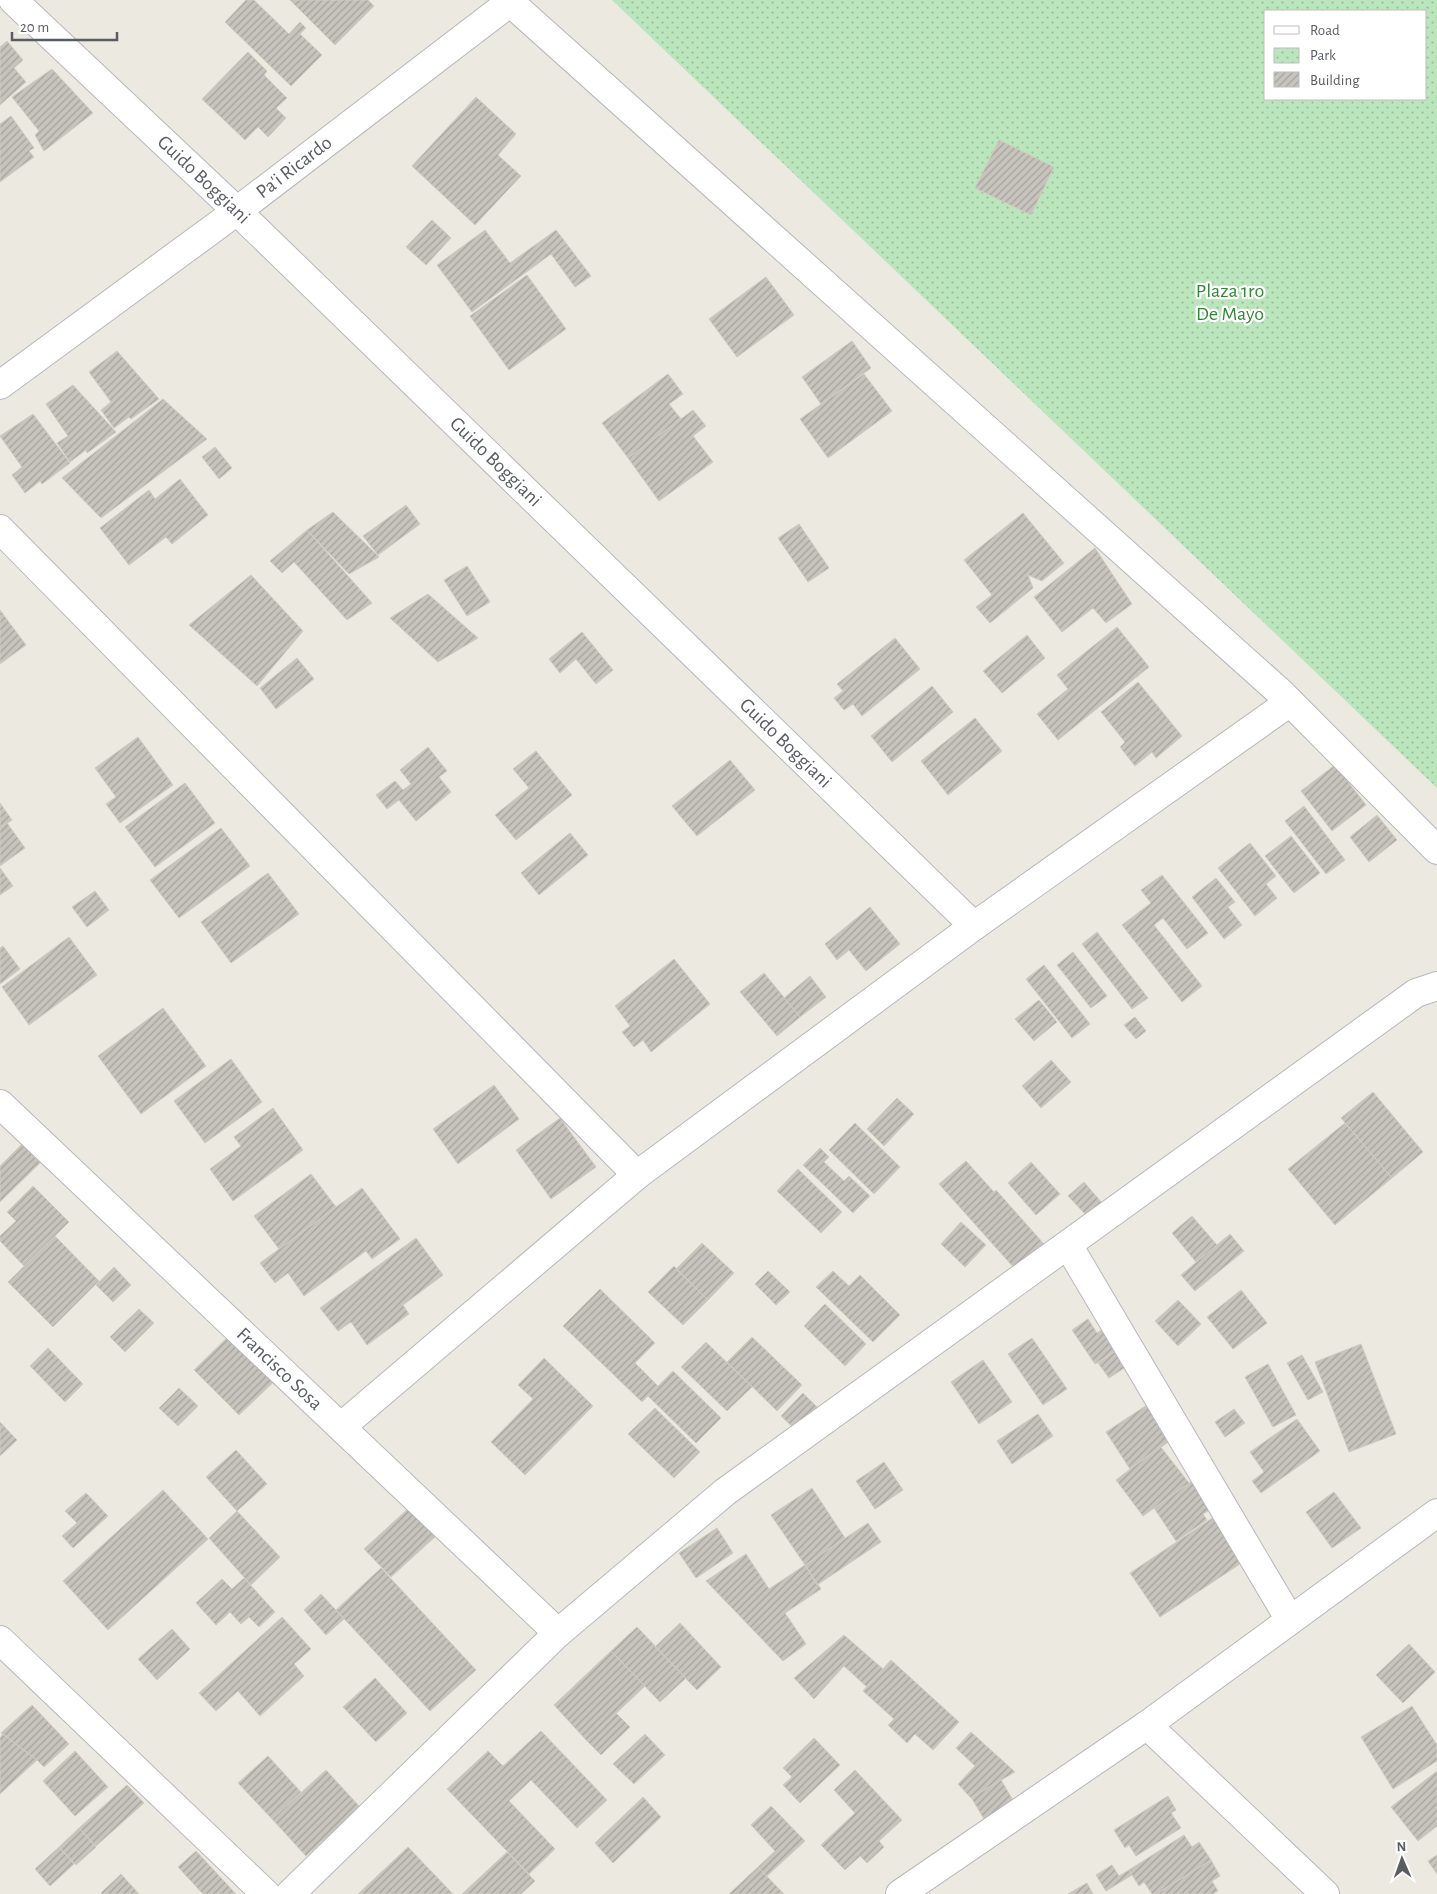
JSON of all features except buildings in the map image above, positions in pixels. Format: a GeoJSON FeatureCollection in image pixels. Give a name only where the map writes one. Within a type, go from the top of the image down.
{"type":"FeatureCollection","features":[{"type":"Feature","properties":{"kind":"street","name":"Guido Boggiani"},"geometry":{"type":"LineString","coordinates":[[13,0],[237,211],[974,926]]}},
{"type":"Feature","properties":{"kind":"street","name":"Pa'i Ricardo"},"geometry":{"type":"LineString","coordinates":[[0,385],[237,211],[512,1]]}},
{"type":"Feature","properties":{"kind":"street"},"geometry":{"type":"LineString","coordinates":[[512,1],[1290,702],[1437,850]]}},
{"type":"Feature","properties":{"kind":"street"},"geometry":{"type":"LineString","coordinates":[[0,529],[637,1175]]}},
{"type":"Feature","properties":{"kind":"street"},"geometry":{"type":"LineString","coordinates":[[342,1426],[637,1175],[974,926],[1290,702]]}},
{"type":"Feature","properties":{"kind":"street"},"geometry":{"type":"LineString","coordinates":[[290,1894],[558,1633],[725,1492],[1416,994],[1437,986]]}},
{"type":"Feature","properties":{"kind":"street","name":"Francisco Sosa"},"geometry":{"type":"LineString","coordinates":[[0,1104],[342,1426],[558,1633]]}},
{"type":"Feature","properties":{"kind":"street"},"geometry":{"type":"LineString","coordinates":[[1068,1245],[1290,1620]]}},
{"type":"Feature","properties":{"kind":"street"},"geometry":{"type":"LineString","coordinates":[[900,1894],[1147,1725],[1437,1513]]}},
{"type":"Feature","properties":{"kind":"street"},"geometry":{"type":"LineString","coordinates":[[0,1640],[266,1894]]}},
{"type":"Feature","properties":{"kind":"street"},"geometry":{"type":"LineString","coordinates":[[1147,1725],[1325,1894]]}},
{"type":"Feature","properties":{"kind":"green space","name":"Plaza 1ro De Mayo"},"geometry":{"type":"Polygon","coordinates":[[[612,0],[1437,0],[1437,788],[612,0]]]}}]}
